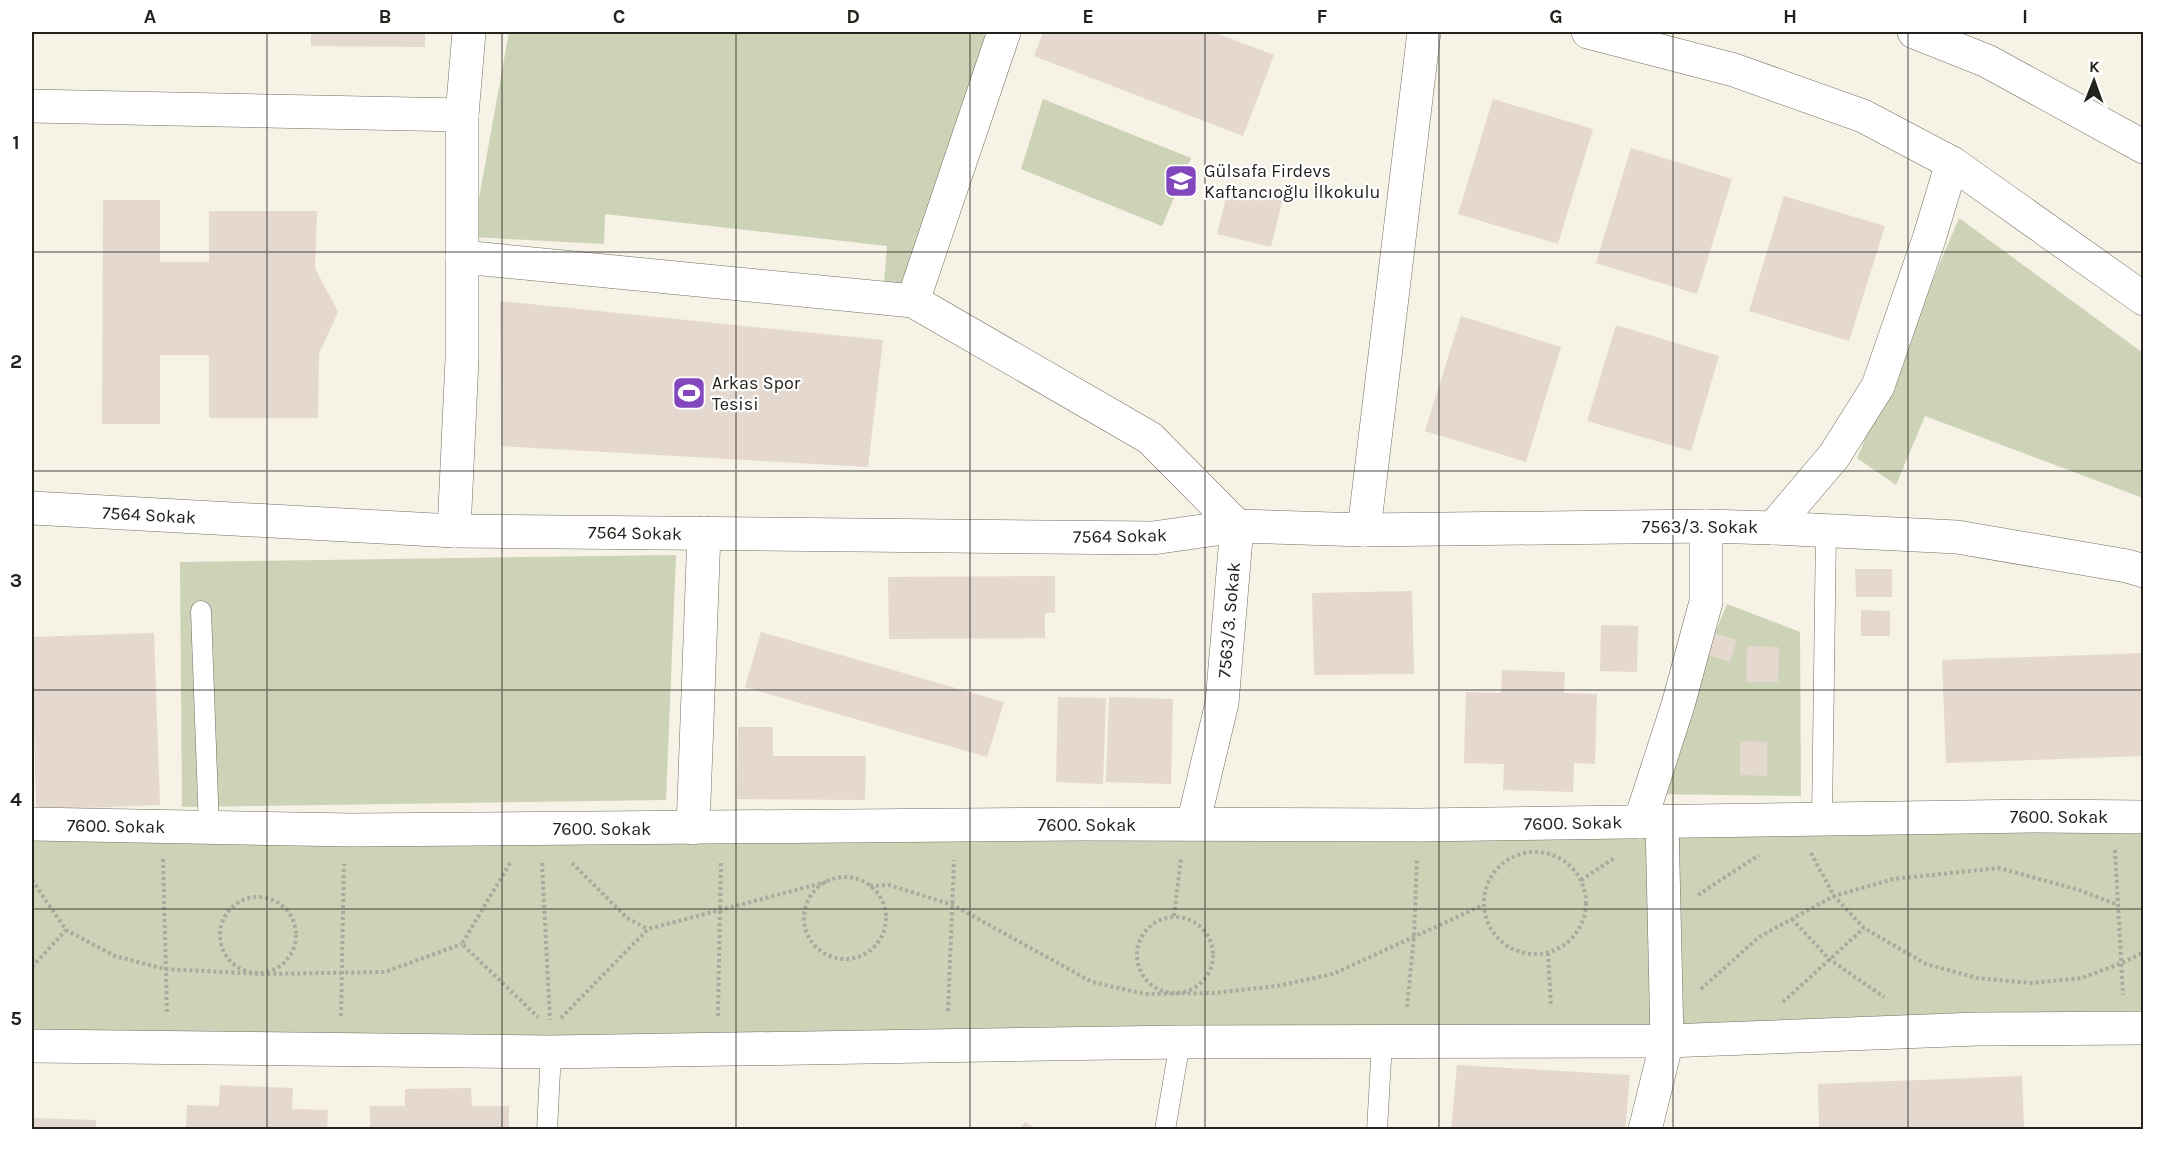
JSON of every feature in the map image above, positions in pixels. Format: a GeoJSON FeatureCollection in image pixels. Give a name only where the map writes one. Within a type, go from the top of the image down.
{"type":"FeatureCollection","features":[{"type":"Feature","properties":{"kind":"main road"},"geometry":{"type":"LineString","coordinates":[[454,531],[462,359],[462,115],[469,32]]}},
{"type":"Feature","properties":{"kind":"main road"},"geometry":{"type":"LineString","coordinates":[[913,301],[1004,32]]}},
{"type":"Feature","properties":{"kind":"main road"},"geometry":{"type":"LineString","coordinates":[[1364,530],[1424,32]]}},
{"type":"Feature","properties":{"kind":"main road"},"geometry":{"type":"LineString","coordinates":[[1588,32],[1734,70],[1852,112],[1952,163],[2144,299]]}},
{"type":"Feature","properties":{"kind":"main road"},"geometry":{"type":"LineString","coordinates":[[1914,32],[1987,60],[2144,147]]}},
{"type":"Feature","properties":{"kind":"main road"},"geometry":{"type":"LineString","coordinates":[[32,106],[462,115]]}},
{"type":"Feature","properties":{"kind":"main road","name":"7563/3. Sokak"},"geometry":{"type":"LineString","coordinates":[[1187,837],[1222,703],[1237,526],[1364,530],[1706,526],[1773,528],[1834,456],[1878,386],[1929,239],[1952,163]]}},
{"type":"Feature","properties":{"kind":"main road"},"geometry":{"type":"LineString","coordinates":[[462,257],[913,301],[1150,438],[1237,526]]}},
{"type":"Feature","properties":{"kind":"main road","name":"7564 Sokak"},"geometry":{"type":"LineString","coordinates":[[32,508],[454,531],[1153,538],[1237,526]]}},
{"type":"Feature","properties":{"kind":"main road"},"geometry":{"type":"LineString","coordinates":[[1646,1130],[1667,1041],[1651,821],[1678,705],[1706,602],[1706,526]]}},
{"type":"Feature","properties":{"kind":"main road"},"geometry":{"type":"LineString","coordinates":[[1773,528],[1957,537],[2127,566],[2144,571]]}},
{"type":"Feature","properties":{"kind":"main road"},"geometry":{"type":"LineString","coordinates":[[693,828],[704,533]]}},
{"type":"Feature","properties":{"kind":"main road","name":"7600. Sokak"},"geometry":{"type":"LineString","coordinates":[[32,824],[364,830],[693,828],[1187,837],[1419,825],[2129,817]]}},
{"type":"Feature","properties":{"kind":"main road"},"geometry":{"type":"LineString","coordinates":[[32,1046],[548,1034],[1180,1041],[1667,1041],[1978,1029],[2144,1028]]}},
{"type":"Feature","properties":{"kind":"lane"},"geometry":{"type":"LineString","coordinates":[[1822,819],[1826,530]]}},
{"type":"Feature","properties":{"kind":"lane"},"geometry":{"type":"LineString","coordinates":[[201,611],[208,828]]}},
{"type":"Feature","properties":{"kind":"lane"},"geometry":{"type":"LineString","coordinates":[[547,1130],[548,1034]]}},
{"type":"Feature","properties":{"kind":"lane"},"geometry":{"type":"LineString","coordinates":[[1168,1129],[1180,1041]]}},
{"type":"Feature","properties":{"kind":"lane"},"geometry":{"type":"LineString","coordinates":[[1377,1130],[1382,1042]]}},
{"type":"Feature","properties":{"kind":"path"},"geometry":{"type":"LineString","coordinates":[[2123,996],[2118,905],[2129,817]]}},
{"type":"Feature","properties":{"kind":"path"},"geometry":{"type":"LineString","coordinates":[[1174,916],[1187,837]]}},
{"type":"Feature","properties":{"kind":"path"},"geometry":{"type":"LineString","coordinates":[[1407,1012],[1414,937],[1418,849]]}},
{"type":"Feature","properties":{"kind":"path"},"geometry":{"type":"LineString","coordinates":[[1809,850],[1834,896],[1864,927],[1926,964],[1977,978],[2031,983],[2082,978],[2144,952]]}},
{"type":"Feature","properties":{"kind":"path"},"geometry":{"type":"LineString","coordinates":[[1539,851],[1556,855],[1570,865],[1586,894],[1586,910],[1582,924],[1574,937],[1562,947],[1548,953],[1533,955],[1518,952],[1504,945],[1493,934],[1486,920],[1483,905],[1485,888],[1493,872],[1506,860],[1521,853],[1539,851]]}},
{"type":"Feature","properties":{"kind":"path"},"geometry":{"type":"LineString","coordinates":[[948,1015],[954,905],[954,852]]}},
{"type":"Feature","properties":{"kind":"path"},"geometry":{"type":"LineString","coordinates":[[718,1028],[721,854]]}},
{"type":"Feature","properties":{"kind":"path"},"geometry":{"type":"LineString","coordinates":[[1693,898],[1760,855]]}},
{"type":"Feature","properties":{"kind":"path"},"geometry":{"type":"LineString","coordinates":[[541,856],[548,1034]]}},
{"type":"Feature","properties":{"kind":"path"},"geometry":{"type":"LineString","coordinates":[[341,1019],[344,857]]}},
{"type":"Feature","properties":{"kind":"path"},"geometry":{"type":"LineString","coordinates":[[163,858],[167,1021]]}},
{"type":"Feature","properties":{"kind":"path"},"geometry":{"type":"LineString","coordinates":[[567,859],[576,865],[627,918],[648,929]]}},
{"type":"Feature","properties":{"kind":"path"},"geometry":{"type":"LineString","coordinates":[[32,880],[66,930],[115,956],[165,969],[261,974],[385,972],[462,944],[511,861]]}},
{"type":"Feature","properties":{"kind":"path"},"geometry":{"type":"LineString","coordinates":[[1692,997],[1759,937],[1834,896],[1893,879],[1999,868],[2079,890],[2118,905]]}},
{"type":"Feature","properties":{"kind":"path"},"geometry":{"type":"LineString","coordinates":[[558,1020],[648,929],[837,878],[860,880],[870,886],[880,896],[885,909],[886,923],[882,937],[874,948],[862,956],[849,959],[835,958],[822,952],[812,942],[806,930],[807,902],[826,882]]}},
{"type":"Feature","properties":{"kind":"path"},"geometry":{"type":"LineString","coordinates":[[870,886],[889,885],[954,905],[1092,982],[1144,994],[1214,993],[1277,986],[1333,974],[1483,905]]}},
{"type":"Feature","properties":{"kind":"path"},"geometry":{"type":"LineString","coordinates":[[258,897],[271,898],[287,910],[296,927],[297,940],[293,952],[285,963],[261,974],[244,970],[229,960],[222,950],[220,937],[221,925],[230,909],[245,899],[258,897]]}},
{"type":"Feature","properties":{"kind":"path"},"geometry":{"type":"LineString","coordinates":[[1174,916],[1187,917],[1207,932],[1213,944],[1212,968],[1196,987],[1184,992],[1172,993],[1159,990],[1141,972],[1137,960],[1137,947],[1142,935],[1150,925],[1174,916]]}},
{"type":"Feature","properties":{"kind":"path"},"geometry":{"type":"LineString","coordinates":[[1792,919],[1829,959],[1888,999]]}},
{"type":"Feature","properties":{"kind":"path"},"geometry":{"type":"LineString","coordinates":[[1777,1006],[1864,927]]}},
{"type":"Feature","properties":{"kind":"path"},"geometry":{"type":"LineString","coordinates":[[32,967],[66,930]]}},
{"type":"Feature","properties":{"kind":"path"},"geometry":{"type":"LineString","coordinates":[[462,944],[548,1034]]}},
{"type":"Feature","properties":{"kind":"path"},"geometry":{"type":"LineString","coordinates":[[1548,953],[1551,1011]]}},
{"type":"Feature","properties":{"kind":"green space"},"geometry":{"type":"Polygon","coordinates":[[[509,32],[997,32],[907,288],[884,283],[887,246],[605,214],[604,244],[472,237],[509,32]]]}},
{"type":"Feature","properties":{"kind":"green space"},"geometry":{"type":"Polygon","coordinates":[[[1043,99],[1191,158],[1162,226],[1021,169],[1043,99]]]}},
{"type":"Feature","properties":{"kind":"green space"},"geometry":{"type":"Polygon","coordinates":[[[1959,218],[2143,353],[2143,498],[1925,416],[1896,485],[1857,458],[1959,218]]]}},
{"type":"Feature","properties":{"kind":"green space"},"geometry":{"type":"Polygon","coordinates":[[[676,555],[666,800],[182,807],[180,562],[676,555]]]}},
{"type":"Feature","properties":{"kind":"green space"},"geometry":{"type":"Polygon","coordinates":[[[1727,604],[1800,632],[1801,796],[1649,794],[1727,604]]]}},
{"type":"Feature","properties":{"kind":"green space"},"geometry":{"type":"Polygon","coordinates":[[[2143,825],[2143,1036],[32,1040],[32,836],[2143,825]]]}},
{"type":"Feature","properties":{"kind":"building"},"geometry":{"type":"Polygon","coordinates":[[[311,32],[425,32],[425,47],[311,46],[311,32]]]}},
{"type":"Feature","properties":{"kind":"building","name":"Gülsafa Firdevs Kaftancıoğlu İlkokulu"},"geometry":{"type":"Polygon","coordinates":[[[1043,32],[1213,32],[1274,55],[1243,136],[1034,56],[1043,32]]]}},
{"type":"Feature","properties":{"kind":"building"},"geometry":{"type":"Polygon","coordinates":[[[1493,99],[1593,129],[1558,244],[1458,214],[1493,99]]]}},
{"type":"Feature","properties":{"kind":"building"},"geometry":{"type":"Polygon","coordinates":[[[1631,148],[1732,179],[1697,294],[1596,263],[1631,148]]]}},
{"type":"Feature","properties":{"kind":"building"},"geometry":{"type":"Polygon","coordinates":[[[1229,185],[1283,198],[1271,247],[1217,234],[1229,185]]]}},
{"type":"Feature","properties":{"kind":"building"},"geometry":{"type":"Polygon","coordinates":[[[1784,196],[1885,226],[1849,341],[1749,311],[1784,196]]]}},
{"type":"Feature","properties":{"kind":"building"},"geometry":{"type":"Polygon","coordinates":[[[103,200],[160,200],[160,262],[209,262],[209,211],[317,211],[315,268],[338,312],[319,354],[318,418],[209,418],[209,355],[160,355],[160,424],[102,424],[103,200]]]}},
{"type":"Feature","properties":{"kind":"building","name":"Arkas Spor Tesisi"},"geometry":{"type":"Polygon","coordinates":[[[500,301],[883,340],[868,467],[501,446],[500,301]]]}},
{"type":"Feature","properties":{"kind":"building"},"geometry":{"type":"Polygon","coordinates":[[[1461,316],[1561,347],[1526,462],[1425,431],[1461,316]]]}},
{"type":"Feature","properties":{"kind":"building"},"geometry":{"type":"Polygon","coordinates":[[[1616,325],[1719,356],[1691,451],[1587,421],[1616,325]]]}},
{"type":"Feature","properties":{"kind":"building"},"geometry":{"type":"Polygon","coordinates":[[[1855,569],[1892,569],[1892,597],[1856,597],[1855,569]]]}},
{"type":"Feature","properties":{"kind":"building"},"geometry":{"type":"Polygon","coordinates":[[[1055,576],[1055,613],[1045,613],[1045,638],[889,639],[888,577],[1055,576]]]}},
{"type":"Feature","properties":{"kind":"building"},"geometry":{"type":"Polygon","coordinates":[[[1412,591],[1414,674],[1314,675],[1312,593],[1412,591]]]}},
{"type":"Feature","properties":{"kind":"building"},"geometry":{"type":"Polygon","coordinates":[[[1861,610],[1890,611],[1890,636],[1861,636],[1861,610]]]}},
{"type":"Feature","properties":{"kind":"building"},"geometry":{"type":"Polygon","coordinates":[[[1601,625],[1638,626],[1637,672],[1600,671],[1601,625]]]}},
{"type":"Feature","properties":{"kind":"building"},"geometry":{"type":"Polygon","coordinates":[[[761,632],[1004,702],[987,757],[745,687],[761,632]]]}},
{"type":"Feature","properties":{"kind":"building"},"geometry":{"type":"Polygon","coordinates":[[[1708,632],[1737,640],[1730,662],[1702,653],[1708,632]]]}},
{"type":"Feature","properties":{"kind":"building"},"geometry":{"type":"Polygon","coordinates":[[[154,633],[160,805],[36,810],[32,637],[154,633]]]}},
{"type":"Feature","properties":{"kind":"building"},"geometry":{"type":"Polygon","coordinates":[[[1747,646],[1779,647],[1778,682],[1746,682],[1747,646]]]}},
{"type":"Feature","properties":{"kind":"building"},"geometry":{"type":"Polygon","coordinates":[[[2144,653],[2144,756],[1946,763],[1942,660],[2144,653]]]}},
{"type":"Feature","properties":{"kind":"building"},"geometry":{"type":"Polygon","coordinates":[[[1502,670],[1565,672],[1564,693],[1597,694],[1595,764],[1574,763],[1573,792],[1503,790],[1504,764],[1464,763],[1466,692],[1501,693],[1502,670]]]}},
{"type":"Feature","properties":{"kind":"building"},"geometry":{"type":"Polygon","coordinates":[[[1058,697],[1106,698],[1103,784],[1056,782],[1058,697]]]}},
{"type":"Feature","properties":{"kind":"building"},"geometry":{"type":"Polygon","coordinates":[[[1109,697],[1173,699],[1171,784],[1106,782],[1109,697]]]}},
{"type":"Feature","properties":{"kind":"building"},"geometry":{"type":"Polygon","coordinates":[[[738,727],[773,727],[773,756],[866,756],[865,800],[737,799],[738,727]]]}},
{"type":"Feature","properties":{"kind":"building"},"geometry":{"type":"Polygon","coordinates":[[[1740,741],[1767,742],[1767,776],[1740,775],[1740,741]]]}},
{"type":"Feature","properties":{"kind":"building"},"geometry":{"type":"Polygon","coordinates":[[[1457,1065],[1630,1075],[1625,1130],[1451,1130],[1457,1065]]]}},
{"type":"Feature","properties":{"kind":"building"},"geometry":{"type":"Polygon","coordinates":[[[2022,1076],[2024,1130],[1819,1130],[1818,1084],[2022,1076]]]}},
{"type":"Feature","properties":{"kind":"building"},"geometry":{"type":"Polygon","coordinates":[[[220,1085],[293,1088],[292,1109],[328,1110],[327,1130],[186,1130],[187,1105],[219,1106],[220,1085]]]}},
{"type":"Feature","properties":{"kind":"building"},"geometry":{"type":"Polygon","coordinates":[[[471,1088],[472,1106],[509,1106],[509,1130],[370,1130],[370,1106],[405,1106],[405,1089],[471,1088]]]}},
{"type":"Feature","properties":{"kind":"building"},"geometry":{"type":"Polygon","coordinates":[[[32,1118],[96,1120],[96,1130],[32,1130],[32,1118]]]}},
{"type":"Feature","properties":{"kind":"building"},"geometry":{"type":"Polygon","coordinates":[[[1025,1122],[1038,1130],[1019,1130],[1025,1122]]]}},
{"type":"Feature","properties":{"kind":"place","name":"Gülsafa Firdevs Kaftancıoğlu İlkokulu"},"geometry":{"type":"Point","coordinates":[1181,181]}},
{"type":"Feature","properties":{"kind":"place","name":"Arkas Spor Tesisi"},"geometry":{"type":"Point","coordinates":[689,393]}}]}
